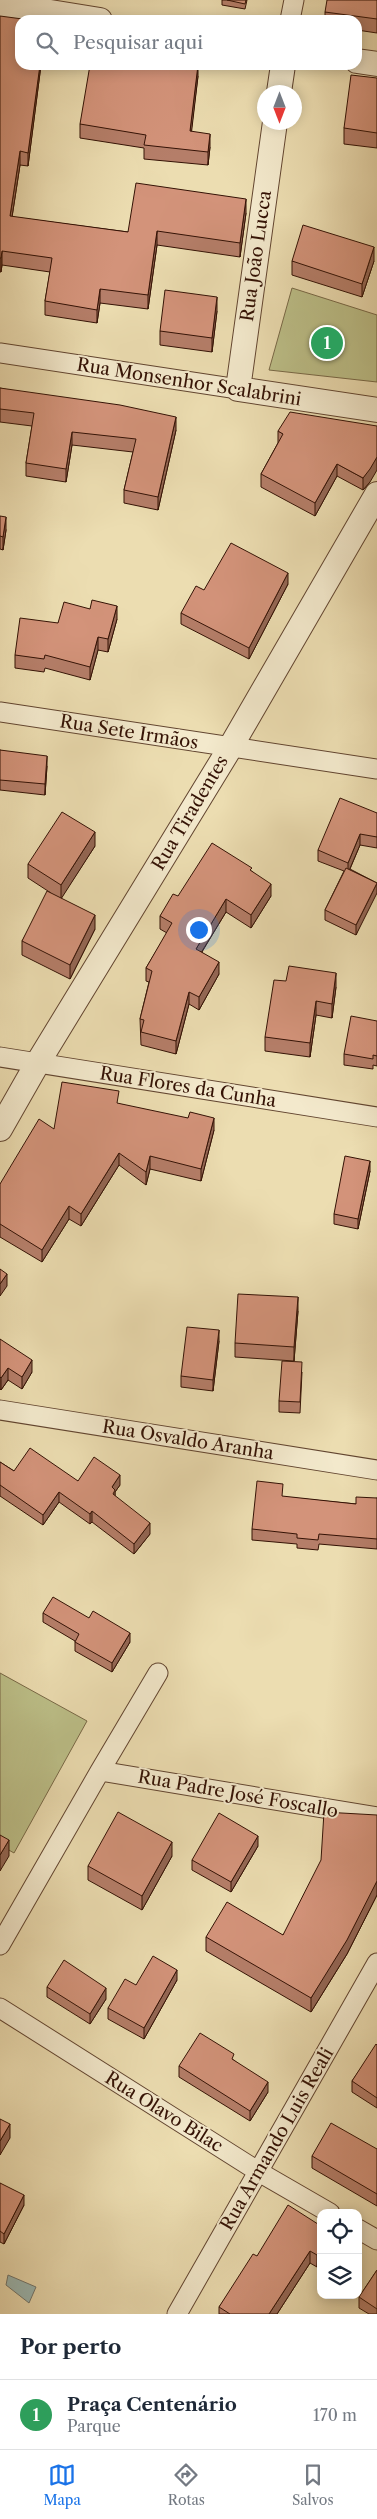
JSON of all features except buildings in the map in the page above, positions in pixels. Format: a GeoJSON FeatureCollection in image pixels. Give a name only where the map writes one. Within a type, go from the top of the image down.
{"type":"FeatureCollection","features":[{"type":"Feature","properties":{"kind":"street"},"geometry":{"type":"LineString","coordinates":[[291,15],[294,0]]}},
{"type":"Feature","properties":{"kind":"street"},"geometry":{"type":"LineString","coordinates":[[0,4],[69,15]]}},
{"type":"Feature","properties":{"kind":"street"},"geometry":{"type":"LineString","coordinates":[[362,62],[377,64]]}},
{"type":"Feature","properties":{"kind":"street"},"geometry":{"type":"LineString","coordinates":[[280,85],[282,70]]}},
{"type":"Feature","properties":{"kind":"street","name":"Rua João Lucca"},"geometry":{"type":"LineString","coordinates":[[238,389],[274,130]]}},
{"type":"Feature","properties":{"kind":"street","name":"Rua Monsenhor Scalabrini"},"geometry":{"type":"LineString","coordinates":[[0,353],[377,410]]}},
{"type":"Feature","properties":{"kind":"street","name":"Rua Tiradentes"},"geometry":{"type":"LineString","coordinates":[[0,1129],[37,1064],[230,748],[377,494]]}},
{"type":"Feature","properties":{"kind":"street","name":"Rua Sete Irmãos"},"geometry":{"type":"LineString","coordinates":[[0,712],[377,769]]}},
{"type":"Feature","properties":{"kind":"street","name":"Rua Flores da Cunha"},"geometry":{"type":"LineString","coordinates":[[0,1057],[377,1117]]}},
{"type":"Feature","properties":{"kind":"street","name":"Rua Osvaldo Aranha"},"geometry":{"type":"LineString","coordinates":[[0,1410],[377,1470]]}},
{"type":"Feature","properties":{"kind":"street"},"geometry":{"type":"LineString","coordinates":[[0,1945],[100,1770],[158,1674]]}},
{"type":"Feature","properties":{"kind":"street","name":"Rua Padre José Foscallo"},"geometry":{"type":"LineString","coordinates":[[100,1770],[377,1817]]}},
{"type":"Feature","properties":{"kind":"street","name":"Rua Armando Luis Reali"},"geometry":{"type":"LineString","coordinates":[[177,2314],[377,1963]]}},
{"type":"Feature","properties":{"kind":"street","name":"Rua Olavo Bilac"},"geometry":{"type":"LineString","coordinates":[[0,2008],[259,2172],[323,2209]]}},
{"type":"Feature","properties":{"kind":"street"},"geometry":{"type":"LineString","coordinates":[[362,2231],[377,2240]]}},
{"type":"Feature","properties":{"kind":"green space"},"geometry":{"type":"Polygon","coordinates":[[[292,288],[377,315],[377,382],[269,370],[292,288]]]}},
{"type":"Feature","properties":{"kind":"green space"},"geometry":{"type":"Polygon","coordinates":[[[0,1673],[87,1721],[14,1853],[0,1845],[0,1673]]]}},
{"type":"Feature","properties":{"kind":"water"},"geometry":{"type":"Polygon","coordinates":[[[8,2275],[36,2287],[29,2303],[6,2285],[8,2275]]]}},
{"type":"Feature","properties":{"kind":"place","name":"Praça Centenário"},"geometry":{"type":"Point","coordinates":[327,343]}}]}
